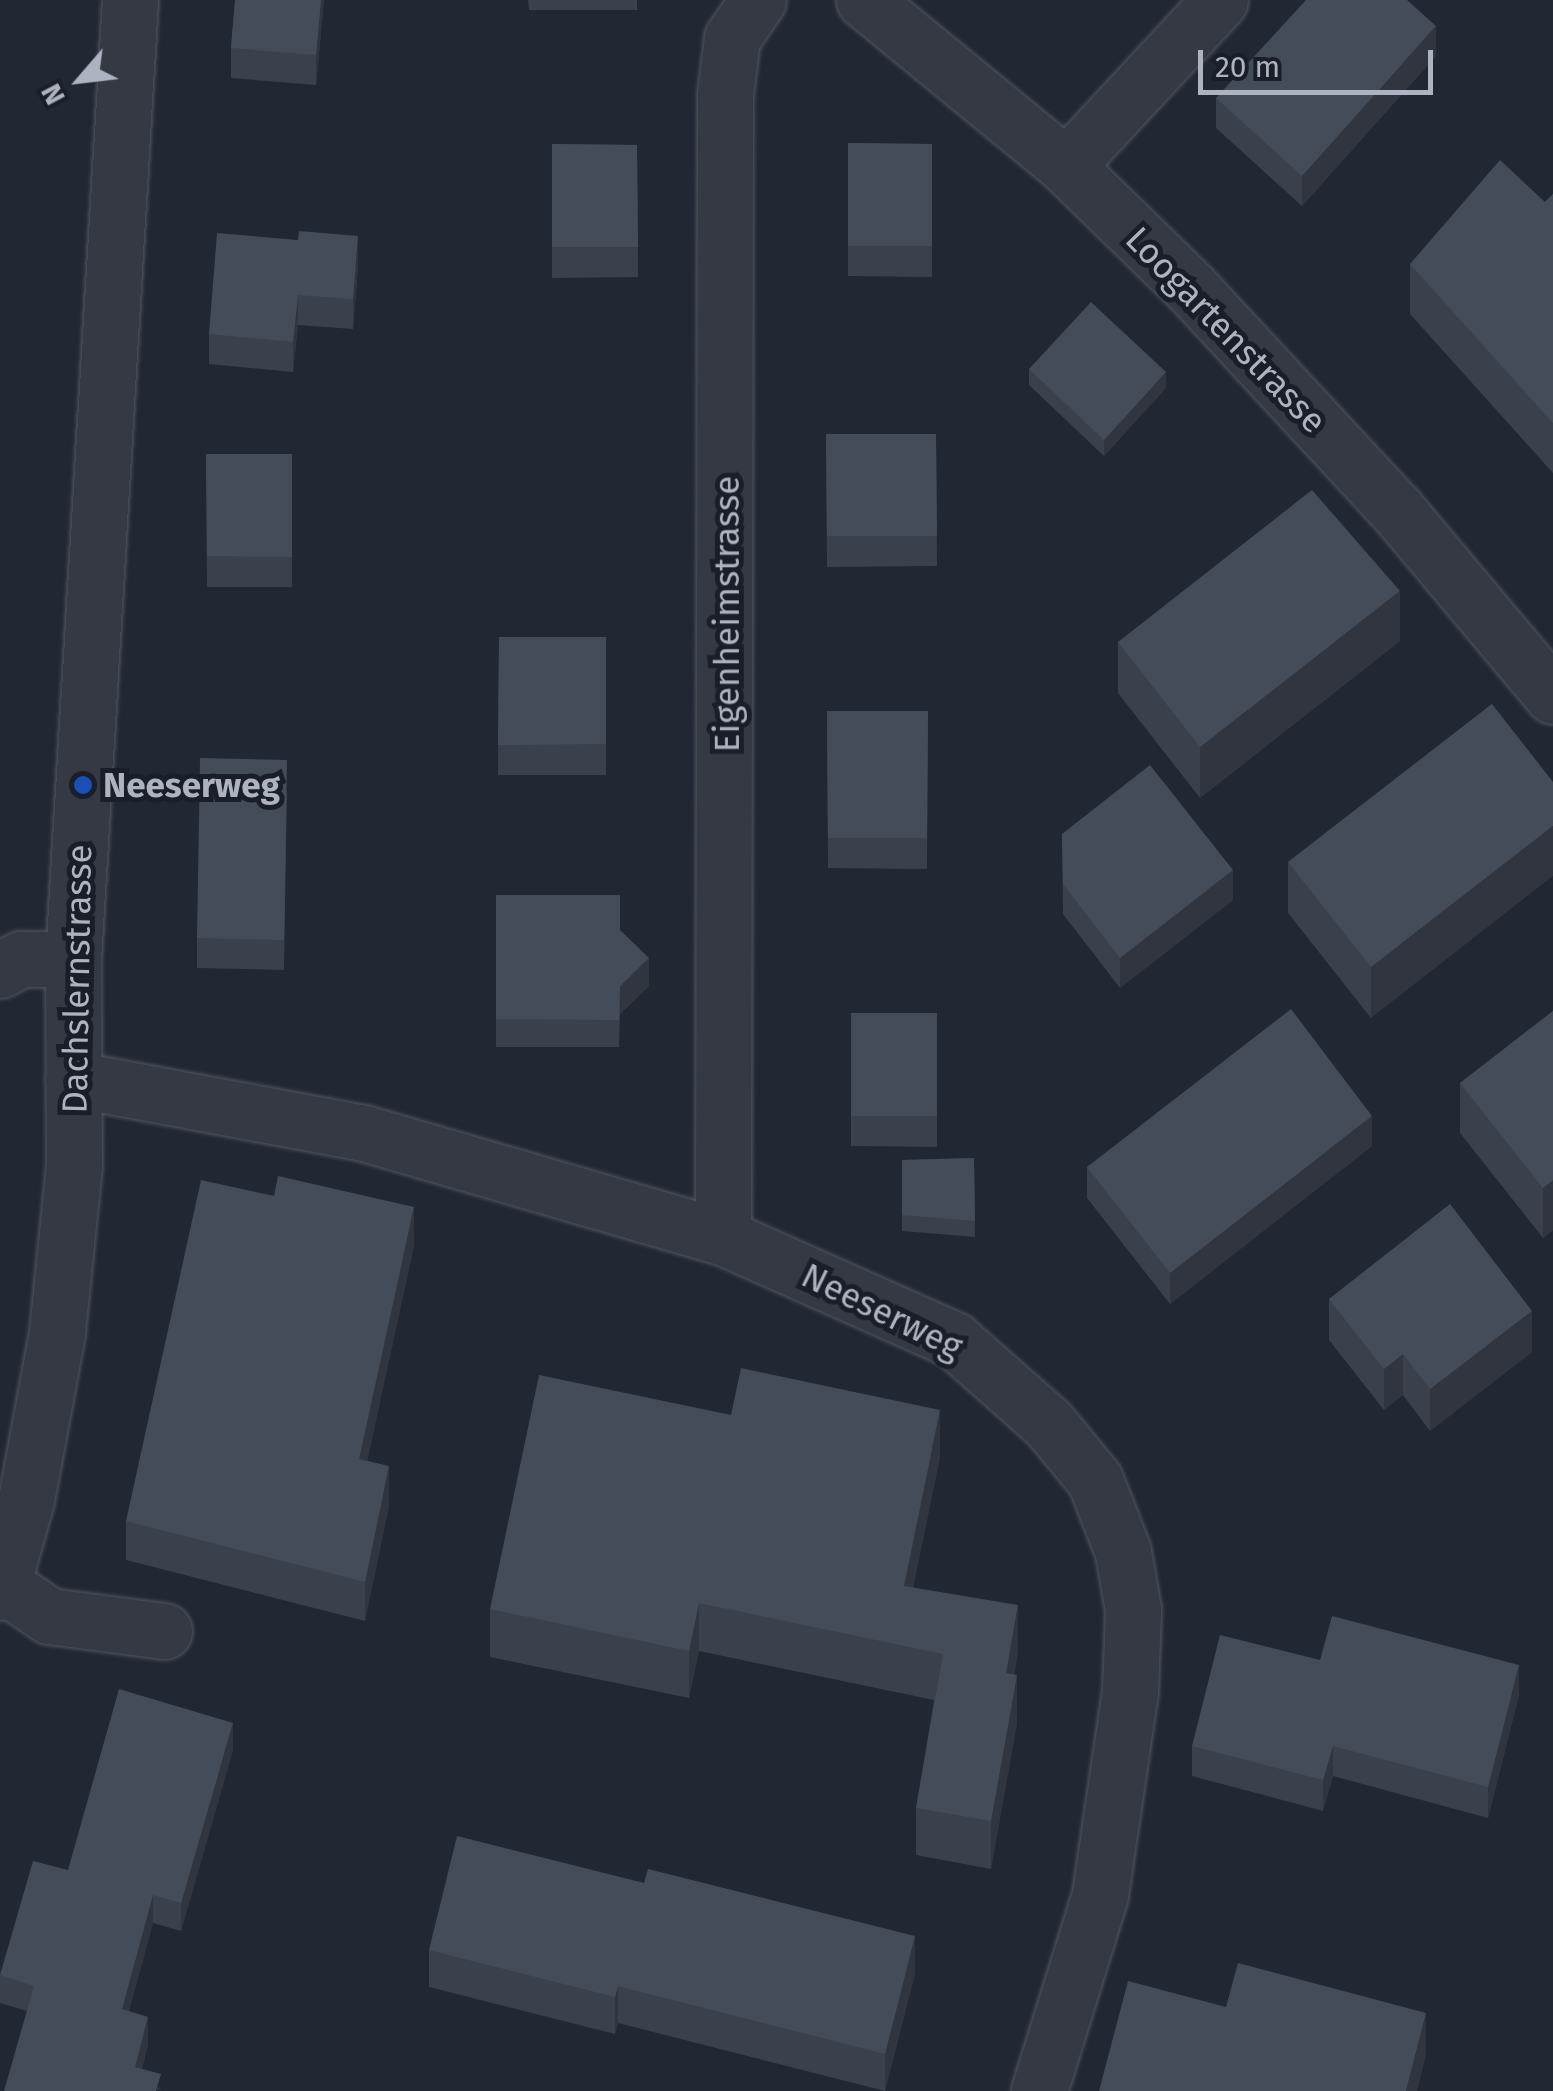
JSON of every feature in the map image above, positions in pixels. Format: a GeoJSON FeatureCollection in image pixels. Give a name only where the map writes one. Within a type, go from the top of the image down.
{"type":"FeatureCollection","features":[{"type":"Feature","properties":{"kind":"street","name":"Dachslernstrasse"},"geometry":{"type":"LineString","coordinates":[[1,1588],[26,1500],[57,1332],[74,1164],[74,960],[130,0]]}},
{"type":"Feature","properties":{"kind":"street","name":"Eigenheimstrasse"},"geometry":{"type":"LineString","coordinates":[[723,1237],[725,95],[732,38],[758,0]]}},
{"type":"Feature","properties":{"kind":"street","name":"Loogartenstrasse"},"geometry":{"type":"LineString","coordinates":[[864,0],[1066,166],[1192,288],[1396,508],[1553,696]]}},
{"type":"Feature","properties":{"kind":"street"},"geometry":{"type":"LineString","coordinates":[[1066,166],[1220,0]]}},
{"type":"Feature","properties":{"kind":"street"},"geometry":{"type":"LineString","coordinates":[[0,970],[22,959],[74,960]]}},
{"type":"Feature","properties":{"kind":"street","name":"Neeserweg"},"geometry":{"type":"LineString","coordinates":[[74,1079],[364,1133],[723,1237],[954,1340],[1049,1424],[1095,1480],[1123,1552],[1133,1610],[1130,1691],[1103,1876],[1040,2091]]}},
{"type":"Feature","properties":{"kind":"street"},"geometry":{"type":"LineString","coordinates":[[1,1588],[49,1616],[164,1631]]}},
{"type":"Feature","properties":{"kind":"building"},"geometry":{"type":"Polygon","coordinates":[[[235,0],[321,0],[316,55],[231,48],[235,0]]]}},
{"type":"Feature","properties":{"kind":"building"},"geometry":{"type":"Polygon","coordinates":[[[1306,0],[1407,0],[1436,26],[1302,176],[1216,98],[1306,0]]]}},
{"type":"Feature","properties":{"kind":"building"},"geometry":{"type":"Polygon","coordinates":[[[848,143],[932,144],[932,246],[848,246],[848,143]]]}},
{"type":"Feature","properties":{"kind":"building"},"geometry":{"type":"Polygon","coordinates":[[[552,144],[637,145],[638,247],[552,247],[552,144]]]}},
{"type":"Feature","properties":{"kind":"building"},"geometry":{"type":"Polygon","coordinates":[[[1500,160],[1545,202],[1553,194],[1553,423],[1410,264],[1500,160]]]}},
{"type":"Feature","properties":{"kind":"building"},"geometry":{"type":"Polygon","coordinates":[[[299,231],[358,236],[353,299],[298,295],[293,342],[209,334],[217,233],[298,240],[299,231]]]}},
{"type":"Feature","properties":{"kind":"building"},"geometry":{"type":"Polygon","coordinates":[[[1091,302],[1166,372],[1104,440],[1029,369],[1091,302]]]}},
{"type":"Feature","properties":{"kind":"building"},"geometry":{"type":"Polygon","coordinates":[[[826,434],[936,434],[937,536],[827,536],[826,434]]]}},
{"type":"Feature","properties":{"kind":"building"},"geometry":{"type":"Polygon","coordinates":[[[206,454],[292,454],[292,557],[207,556],[206,454]]]}},
{"type":"Feature","properties":{"kind":"building"},"geometry":{"type":"Polygon","coordinates":[[[1312,490],[1400,591],[1200,747],[1118,642],[1312,490]]]}},
{"type":"Feature","properties":{"kind":"building"},"geometry":{"type":"Polygon","coordinates":[[[499,637],[606,637],[606,744],[498,745],[499,637]]]}},
{"type":"Feature","properties":{"kind":"building"},"geometry":{"type":"Polygon","coordinates":[[[1492,704],[1553,782],[1553,826],[1371,967],[1288,862],[1492,704]]]}},
{"type":"Feature","properties":{"kind":"building"},"geometry":{"type":"Polygon","coordinates":[[[827,711],[928,711],[927,838],[828,838],[827,711]]]}},
{"type":"Feature","properties":{"kind":"building"},"geometry":{"type":"Polygon","coordinates":[[[200,758],[287,760],[284,940],[197,938],[200,758]]]}},
{"type":"Feature","properties":{"kind":"building"},"geometry":{"type":"Polygon","coordinates":[[[1150,765],[1233,870],[1120,958],[1063,884],[1062,834],[1150,765]]]}},
{"type":"Feature","properties":{"kind":"building"},"geometry":{"type":"Polygon","coordinates":[[[496,895],[620,895],[620,930],[649,958],[620,986],[619,1020],[496,1019],[496,895]]]}},
{"type":"Feature","properties":{"kind":"building"},"geometry":{"type":"Polygon","coordinates":[[[1291,1009],[1372,1116],[1170,1273],[1087,1167],[1291,1009]]]}},
{"type":"Feature","properties":{"kind":"building"},"geometry":{"type":"Polygon","coordinates":[[[1553,1011],[1553,1180],[1543,1188],[1460,1083],[1553,1011]]]}},
{"type":"Feature","properties":{"kind":"building"},"geometry":{"type":"Polygon","coordinates":[[[851,1013],[937,1013],[937,1116],[851,1116],[851,1013]]]}},
{"type":"Feature","properties":{"kind":"building"},"geometry":{"type":"Polygon","coordinates":[[[974,1158],[975,1221],[902,1215],[902,1160],[974,1158]]]}},
{"type":"Feature","properties":{"kind":"building"},"geometry":{"type":"Polygon","coordinates":[[[278,1176],[414,1207],[359,1459],[389,1466],[365,1582],[126,1521],[201,1180],[274,1196],[278,1176]]]}},
{"type":"Feature","properties":{"kind":"building"},"geometry":{"type":"Polygon","coordinates":[[[1450,1204],[1532,1311],[1430,1389],[1403,1354],[1384,1369],[1329,1299],[1450,1204]]]}},
{"type":"Feature","properties":{"kind":"building"},"geometry":{"type":"Polygon","coordinates":[[[741,1368],[940,1410],[904,1586],[1018,1605],[1006,1673],[1017,1675],[991,1821],[916,1808],[943,1654],[699,1603],[689,1651],[490,1609],[539,1375],[731,1415],[741,1368]]]}},
{"type":"Feature","properties":{"kind":"building"},"geometry":{"type":"Polygon","coordinates":[[[1332,1616],[1519,1665],[1488,1787],[1333,1746],[1323,1780],[1192,1746],[1220,1635],[1320,1660],[1332,1616]]]}},
{"type":"Feature","properties":{"kind":"building"},"geometry":{"type":"Polygon","coordinates":[[[119,1689],[233,1723],[181,1903],[153,1895],[122,2009],[148,2017],[135,2067],[161,2074],[156,2091],[4,2091],[34,1986],[0,1975],[33,1861],[68,1870],[119,1689]]]}},
{"type":"Feature","properties":{"kind":"building"},"geometry":{"type":"Polygon","coordinates":[[[457,1836],[644,1883],[648,1869],[915,1936],[885,2054],[618,1986],[615,1997],[429,1950],[457,1836]]]}},
{"type":"Feature","properties":{"kind":"building"},"geometry":{"type":"Polygon","coordinates":[[[1238,1963],[1426,2013],[1406,2091],[1099,2091],[1128,1981],[1226,2007],[1238,1963]]]}},
{"type":"Feature","properties":{"kind":"place","name":"Neeserweg"},"geometry":{"type":"Point","coordinates":[83,785]}}]}
